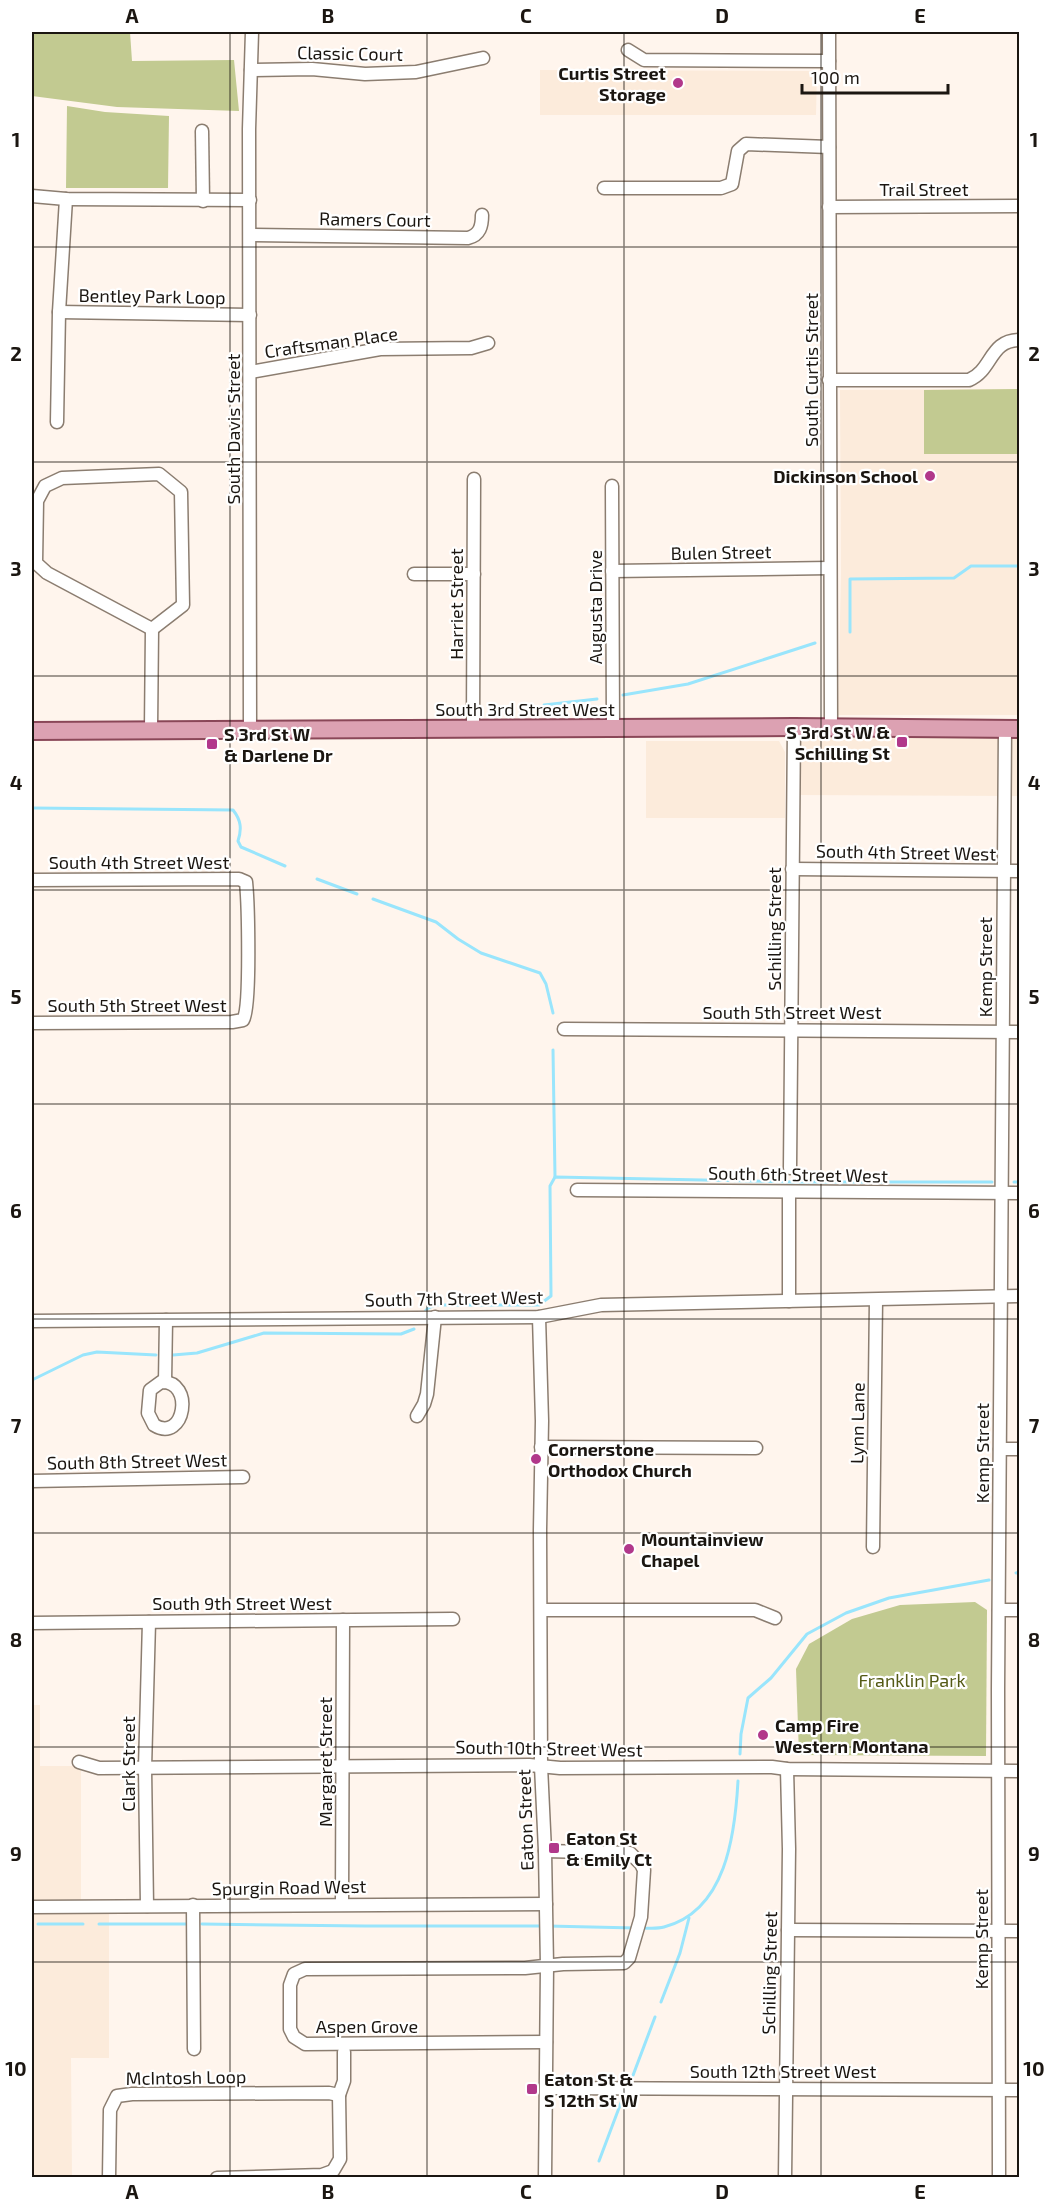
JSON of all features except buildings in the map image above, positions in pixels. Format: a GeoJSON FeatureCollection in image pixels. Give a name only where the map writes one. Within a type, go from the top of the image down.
{"type":"FeatureCollection","features":[{"type":"Feature","properties":{"kind":"main road","name":"South 3rd Street West"},"geometry":{"type":"LineString","coordinates":[[32,731],[794,727],[1012,729]]}},
{"type":"Feature","properties":{"kind":"street","name":"South Davis Street"},"geometry":{"type":"LineString","coordinates":[[250,729],[249,129],[252,32]]}},
{"type":"Feature","properties":{"kind":"street","name":"South Curtis Street"},"geometry":{"type":"LineString","coordinates":[[829,32],[831,728]]}},
{"type":"Feature","properties":{"kind":"street"},"geometry":{"type":"LineString","coordinates":[[628,50],[644,60],[829,61]]}},
{"type":"Feature","properties":{"kind":"street","name":"Classic Court"},"geometry":{"type":"LineString","coordinates":[[251,70],[312,69],[365,74],[416,72],[483,58]]}},
{"type":"Feature","properties":{"kind":"street"},"geometry":{"type":"LineString","coordinates":[[202,131],[203,201]]}},
{"type":"Feature","properties":{"kind":"street"},"geometry":{"type":"LineString","coordinates":[[604,188],[722,188],[732,183],[738,151],[746,144],[829,147]]}},
{"type":"Feature","properties":{"kind":"street"},"geometry":{"type":"LineString","coordinates":[[32,195],[66,199],[250,200]]}},
{"type":"Feature","properties":{"kind":"street","name":"Bentley Park Loop"},"geometry":{"type":"LineString","coordinates":[[66,199],[59,312],[250,315]]}},
{"type":"Feature","properties":{"kind":"street","name":"Trail Street"},"geometry":{"type":"LineString","coordinates":[[829,207],[1020,206]]}},
{"type":"Feature","properties":{"kind":"street","name":"Ramers Court"},"geometry":{"type":"LineString","coordinates":[[250,235],[468,238],[480,230],[482,215]]}},
{"type":"Feature","properties":{"kind":"street"},"geometry":{"type":"LineString","coordinates":[[57,422],[59,312]]}},
{"type":"Feature","properties":{"kind":"street"},"geometry":{"type":"LineString","coordinates":[[829,380],[969,380],[979,376],[999,346],[1007,340],[1020,340]]}},
{"type":"Feature","properties":{"kind":"street","name":"Craftsman Place"},"geometry":{"type":"LineString","coordinates":[[251,372],[380,349],[471,348],[488,343]]}},
{"type":"Feature","properties":{"kind":"street"},"geometry":{"type":"LineString","coordinates":[[159,474],[181,492],[183,605],[152,629],[47,573],[36,563],[37,501],[45,486],[62,478],[159,474]]}},
{"type":"Feature","properties":{"kind":"street","name":"Harriet Street"},"geometry":{"type":"LineString","coordinates":[[473,729],[474,478]]}},
{"type":"Feature","properties":{"kind":"street","name":"Augusta Drive"},"geometry":{"type":"LineString","coordinates":[[612,486],[613,728]]}},
{"type":"Feature","properties":{"kind":"street","name":"Bulen Street"},"geometry":{"type":"LineString","coordinates":[[612,571],[830,568]]}},
{"type":"Feature","properties":{"kind":"street"},"geometry":{"type":"LineString","coordinates":[[414,574],[474,574]]}},
{"type":"Feature","properties":{"kind":"street"},"geometry":{"type":"LineString","coordinates":[[151,729],[152,629]]}},
{"type":"Feature","properties":{"kind":"street","name":"Schilling Street"},"geometry":{"type":"LineString","coordinates":[[790,1168],[794,727]]}},
{"type":"Feature","properties":{"kind":"street","name":"Kemp Street"},"geometry":{"type":"LineString","coordinates":[[999,2178],[1003,871],[1012,729]]}},
{"type":"Feature","properties":{"kind":"street","name":"South 4th Street West"},"geometry":{"type":"LineString","coordinates":[[792,868],[1020,872]]}},
{"type":"Feature","properties":{"kind":"street","name":"South 4th Street West"},"geometry":{"type":"LineString","coordinates":[[32,880],[238,879],[246,882],[248,990],[247,1014],[243,1020]]}},
{"type":"Feature","properties":{"kind":"street","name":"South 5th Street West"},"geometry":{"type":"LineString","coordinates":[[32,1023],[232,1022],[243,1020]]}},
{"type":"Feature","properties":{"kind":"street","name":"South 5th Street West"},"geometry":{"type":"LineString","coordinates":[[564,1029],[1020,1032]]}},
{"type":"Feature","properties":{"kind":"street","name":"South 6th Street West"},"geometry":{"type":"LineString","coordinates":[[577,1190],[1020,1193]]}},
{"type":"Feature","properties":{"kind":"street"},"geometry":{"type":"LineString","coordinates":[[789,1192],[789,1301]]}},
{"type":"Feature","properties":{"kind":"street","name":"South 7th Street West"},"geometry":{"type":"LineString","coordinates":[[32,1321],[539,1317],[601,1305],[1020,1296]]}},
{"type":"Feature","properties":{"kind":"street","name":"Lynn Lane"},"geometry":{"type":"LineString","coordinates":[[873,1547],[876,1300]]}},
{"type":"Feature","properties":{"kind":"street"},"geometry":{"type":"LineString","coordinates":[[417,1416],[427,1394],[435,1317]]}},
{"type":"Feature","properties":{"kind":"street","name":"Eaton Street"},"geometry":{"type":"LineString","coordinates":[[539,1317],[542,1415],[541,1766],[547,1966],[545,2178]]}},
{"type":"Feature","properties":{"kind":"street"},"geometry":{"type":"LineString","coordinates":[[165,1382],[166,1320]]}},
{"type":"Feature","properties":{"kind":"street"},"geometry":{"type":"LineString","coordinates":[[541,1447],[756,1448]]}},
{"type":"Feature","properties":{"kind":"street"},"geometry":{"type":"LineString","coordinates":[[1000,1449],[1020,1449]]}},
{"type":"Feature","properties":{"kind":"street","name":"South 8th Street West"},"geometry":{"type":"LineString","coordinates":[[32,1481],[243,1477]]}},
{"type":"Feature","properties":{"kind":"street"},"geometry":{"type":"LineString","coordinates":[[541,1610],[755,1610],[776,1618]]}},
{"type":"Feature","properties":{"kind":"street"},"geometry":{"type":"LineString","coordinates":[[999,1610],[1020,1610]]}},
{"type":"Feature","properties":{"kind":"street","name":"South 9th Street West"},"geometry":{"type":"LineString","coordinates":[[32,1623],[453,1619]]}},
{"type":"Feature","properties":{"kind":"street","name":"Margaret Street"},"geometry":{"type":"LineString","coordinates":[[342,1904],[343,1620]]}},
{"type":"Feature","properties":{"kind":"street","name":"Clark Street"},"geometry":{"type":"LineString","coordinates":[[147,1906],[144,1768],[149,1622]]}},
{"type":"Feature","properties":{"kind":"street","name":"South 10th Street West"},"geometry":{"type":"LineString","coordinates":[[79,1762],[99,1768],[541,1766],[560,1768],[772,1767],[1020,1771]]}},
{"type":"Feature","properties":{"kind":"street","name":"Schilling Street"},"geometry":{"type":"LineString","coordinates":[[785,2178],[787,1769]]}},
{"type":"Feature","properties":{"kind":"street","name":"Aspen Grove"},"geometry":{"type":"LineString","coordinates":[[545,1851],[630,1853],[642,1864],[644,1870],[641,1917],[629,1958],[624,1963],[305,1969],[294,1974],[290,1985],[290,2029],[294,2037],[305,2044],[546,2042]]}},
{"type":"Feature","properties":{"kind":"street","name":"Spurgin Road West"},"geometry":{"type":"LineString","coordinates":[[32,1907],[546,1904]]}},
{"type":"Feature","properties":{"kind":"street"},"geometry":{"type":"LineString","coordinates":[[193,1905],[194,2049]]}},
{"type":"Feature","properties":{"kind":"street"},"geometry":{"type":"LineString","coordinates":[[788,1930],[1020,1931]]}},
{"type":"Feature","properties":{"kind":"street"},"geometry":{"type":"LineString","coordinates":[[217,2178],[322,2175],[333,2171],[340,2158],[339,2095],[344,2080],[344,2052]]}},
{"type":"Feature","properties":{"kind":"street","name":"South 12th Street West"},"geometry":{"type":"LineString","coordinates":[[546,2088],[1020,2090]]}},
{"type":"Feature","properties":{"kind":"street","name":"McIntosh Loop"},"geometry":{"type":"LineString","coordinates":[[109,2178],[110,2110],[117,2096],[329,2093],[339,2095]]}},
{"type":"Feature","properties":{"kind":"shaded area","name":"Curtis Street Storage"},"geometry":{"type":"Polygon","coordinates":[[[540,70],[817,71],[816,115],[540,115],[540,70]]]}},
{"type":"Feature","properties":{"kind":"shaded area"},"geometry":{"type":"Polygon","coordinates":[[[1019,389],[1019,715],[838,715],[841,574],[840,390],[1019,389]]]}},
{"type":"Feature","properties":{"kind":"shaded area"},"geometry":{"type":"Polygon","coordinates":[[[799,738],[1019,738],[1019,796],[797,795],[799,738]]]}},
{"type":"Feature","properties":{"kind":"shaded area"},"geometry":{"type":"Polygon","coordinates":[[[646,741],[779,741],[785,752],[785,818],[646,818],[646,741]]]}},
{"type":"Feature","properties":{"kind":"shaded area"},"geometry":{"type":"Polygon","coordinates":[[[32,1705],[40,1705],[40,1766],[81,1766],[81,1910],[109,1911],[109,2058],[71,2058],[72,2177],[32,2177],[32,1705]]]}},
{"type":"Feature","properties":{"kind":"green space"},"geometry":{"type":"Polygon","coordinates":[[[32,32],[130,32],[132,61],[234,60],[239,111],[117,107],[32,96],[32,32]]]}},
{"type":"Feature","properties":{"kind":"green space"},"geometry":{"type":"Polygon","coordinates":[[[67,106],[105,112],[169,116],[168,188],[66,188],[67,106]]]}},
{"type":"Feature","properties":{"kind":"green space"},"geometry":{"type":"Polygon","coordinates":[[[1019,389],[1019,454],[924,454],[924,390],[1019,389]]]}},
{"type":"Feature","properties":{"kind":"green space","name":"Franklin Park"},"geometry":{"type":"Polygon","coordinates":[[[975,1602],[987,1610],[986,1756],[799,1755],[796,1669],[809,1644],[852,1619],[900,1605],[975,1602]]]}},
{"type":"Feature","properties":{"kind":"waterway"},"geometry":{"type":"LineString","coordinates":[[850,632],[850,579],[954,578],[971,566],[1020,566]]}},
{"type":"Feature","properties":{"kind":"waterway"},"geometry":{"type":"LineString","coordinates":[[623,695],[688,684],[815,643]]}},
{"type":"Feature","properties":{"kind":"waterway"},"geometry":{"type":"LineString","coordinates":[[544,705],[597,699]]}},
{"type":"Feature","properties":{"kind":"waterway"},"geometry":{"type":"LineString","coordinates":[[32,808],[233,810],[240,825],[238,841],[241,847],[285,866]]}},
{"type":"Feature","properties":{"kind":"waterway"},"geometry":{"type":"LineString","coordinates":[[317,879],[357,894]]}},
{"type":"Feature","properties":{"kind":"waterway"},"geometry":{"type":"LineString","coordinates":[[373,899],[436,922],[481,953],[540,973],[546,984],[553,1013]]}},
{"type":"Feature","properties":{"kind":"waterway"},"geometry":{"type":"LineString","coordinates":[[553,1050],[555,1177]]}},
{"type":"Feature","properties":{"kind":"waterway"},"geometry":{"type":"LineString","coordinates":[[424,1313],[435,1305],[539,1305],[551,1296],[550,1186],[555,1177],[795,1182],[992,1182]]}},
{"type":"Feature","properties":{"kind":"waterway"},"geometry":{"type":"LineString","coordinates":[[1014,1182],[1020,1182]]}},
{"type":"Feature","properties":{"kind":"waterway"},"geometry":{"type":"LineString","coordinates":[[173,1355],[197,1353],[264,1333],[401,1334],[414,1329]]}},
{"type":"Feature","properties":{"kind":"waterway"},"geometry":{"type":"LineString","coordinates":[[32,1380],[83,1355],[97,1352],[156,1355]]}},
{"type":"Feature","properties":{"kind":"waterway"},"geometry":{"type":"LineString","coordinates":[[1016,1573],[1020,1572]]}},
{"type":"Feature","properties":{"kind":"waterway"},"geometry":{"type":"LineString","coordinates":[[740,1754],[741,1734],[748,1698],[771,1678],[807,1634],[846,1613],[889,1598],[989,1580]]}},
{"type":"Feature","properties":{"kind":"waterway"},"geometry":{"type":"LineString","coordinates":[[641,1928],[661,1928],[685,1918],[701,1905],[714,1888],[730,1847],[738,1781]]}},
{"type":"Feature","properties":{"kind":"waterway"},"geometry":{"type":"LineString","coordinates":[[661,2002],[680,1953],[689,1918]]}},
{"type":"Feature","properties":{"kind":"waterway"},"geometry":{"type":"LineString","coordinates":[[38,1924],[83,1924]]}},
{"type":"Feature","properties":{"kind":"waterway"},"geometry":{"type":"LineString","coordinates":[[99,1924],[187,1924]]}},
{"type":"Feature","properties":{"kind":"waterway"},"geometry":{"type":"LineString","coordinates":[[202,1924],[542,1926]]}},
{"type":"Feature","properties":{"kind":"waterway"},"geometry":{"type":"LineString","coordinates":[[548,1926],[635,1928]]}},
{"type":"Feature","properties":{"kind":"waterway"},"geometry":{"type":"LineString","coordinates":[[632,2078],[655,2017]]}},
{"type":"Feature","properties":{"kind":"waterway"},"geometry":{"type":"LineString","coordinates":[[599,2161],[622,2100]]}},
{"type":"Feature","properties":{"kind":"place","name":"Curtis Street Storage"},"geometry":{"type":"Point","coordinates":[678,83]}},
{"type":"Feature","properties":{"kind":"place","name":"Dickinson School"},"geometry":{"type":"Point","coordinates":[930,476]}},
{"type":"Feature","properties":{"kind":"place","name":"S 3rd St W & Schilling St"},"geometry":{"type":"Point","coordinates":[902,742]}},
{"type":"Feature","properties":{"kind":"place","name":"S 3rd St W & Darlene Dr"},"geometry":{"type":"Point","coordinates":[212,744]}},
{"type":"Feature","properties":{"kind":"place","name":"Cornerstone Orthodox Church"},"geometry":{"type":"Point","coordinates":[536,1459]}},
{"type":"Feature","properties":{"kind":"place","name":"Mountainview Chapel"},"geometry":{"type":"Point","coordinates":[629,1549]}},
{"type":"Feature","properties":{"kind":"place","name":"Camp Fire Western Montana"},"geometry":{"type":"Point","coordinates":[763,1735]}},
{"type":"Feature","properties":{"kind":"place","name":"Eaton St & Emily Ct"},"geometry":{"type":"Point","coordinates":[554,1848]}},
{"type":"Feature","properties":{"kind":"place","name":"Eaton St & S 12th St W"},"geometry":{"type":"Point","coordinates":[532,2089]}}]}
